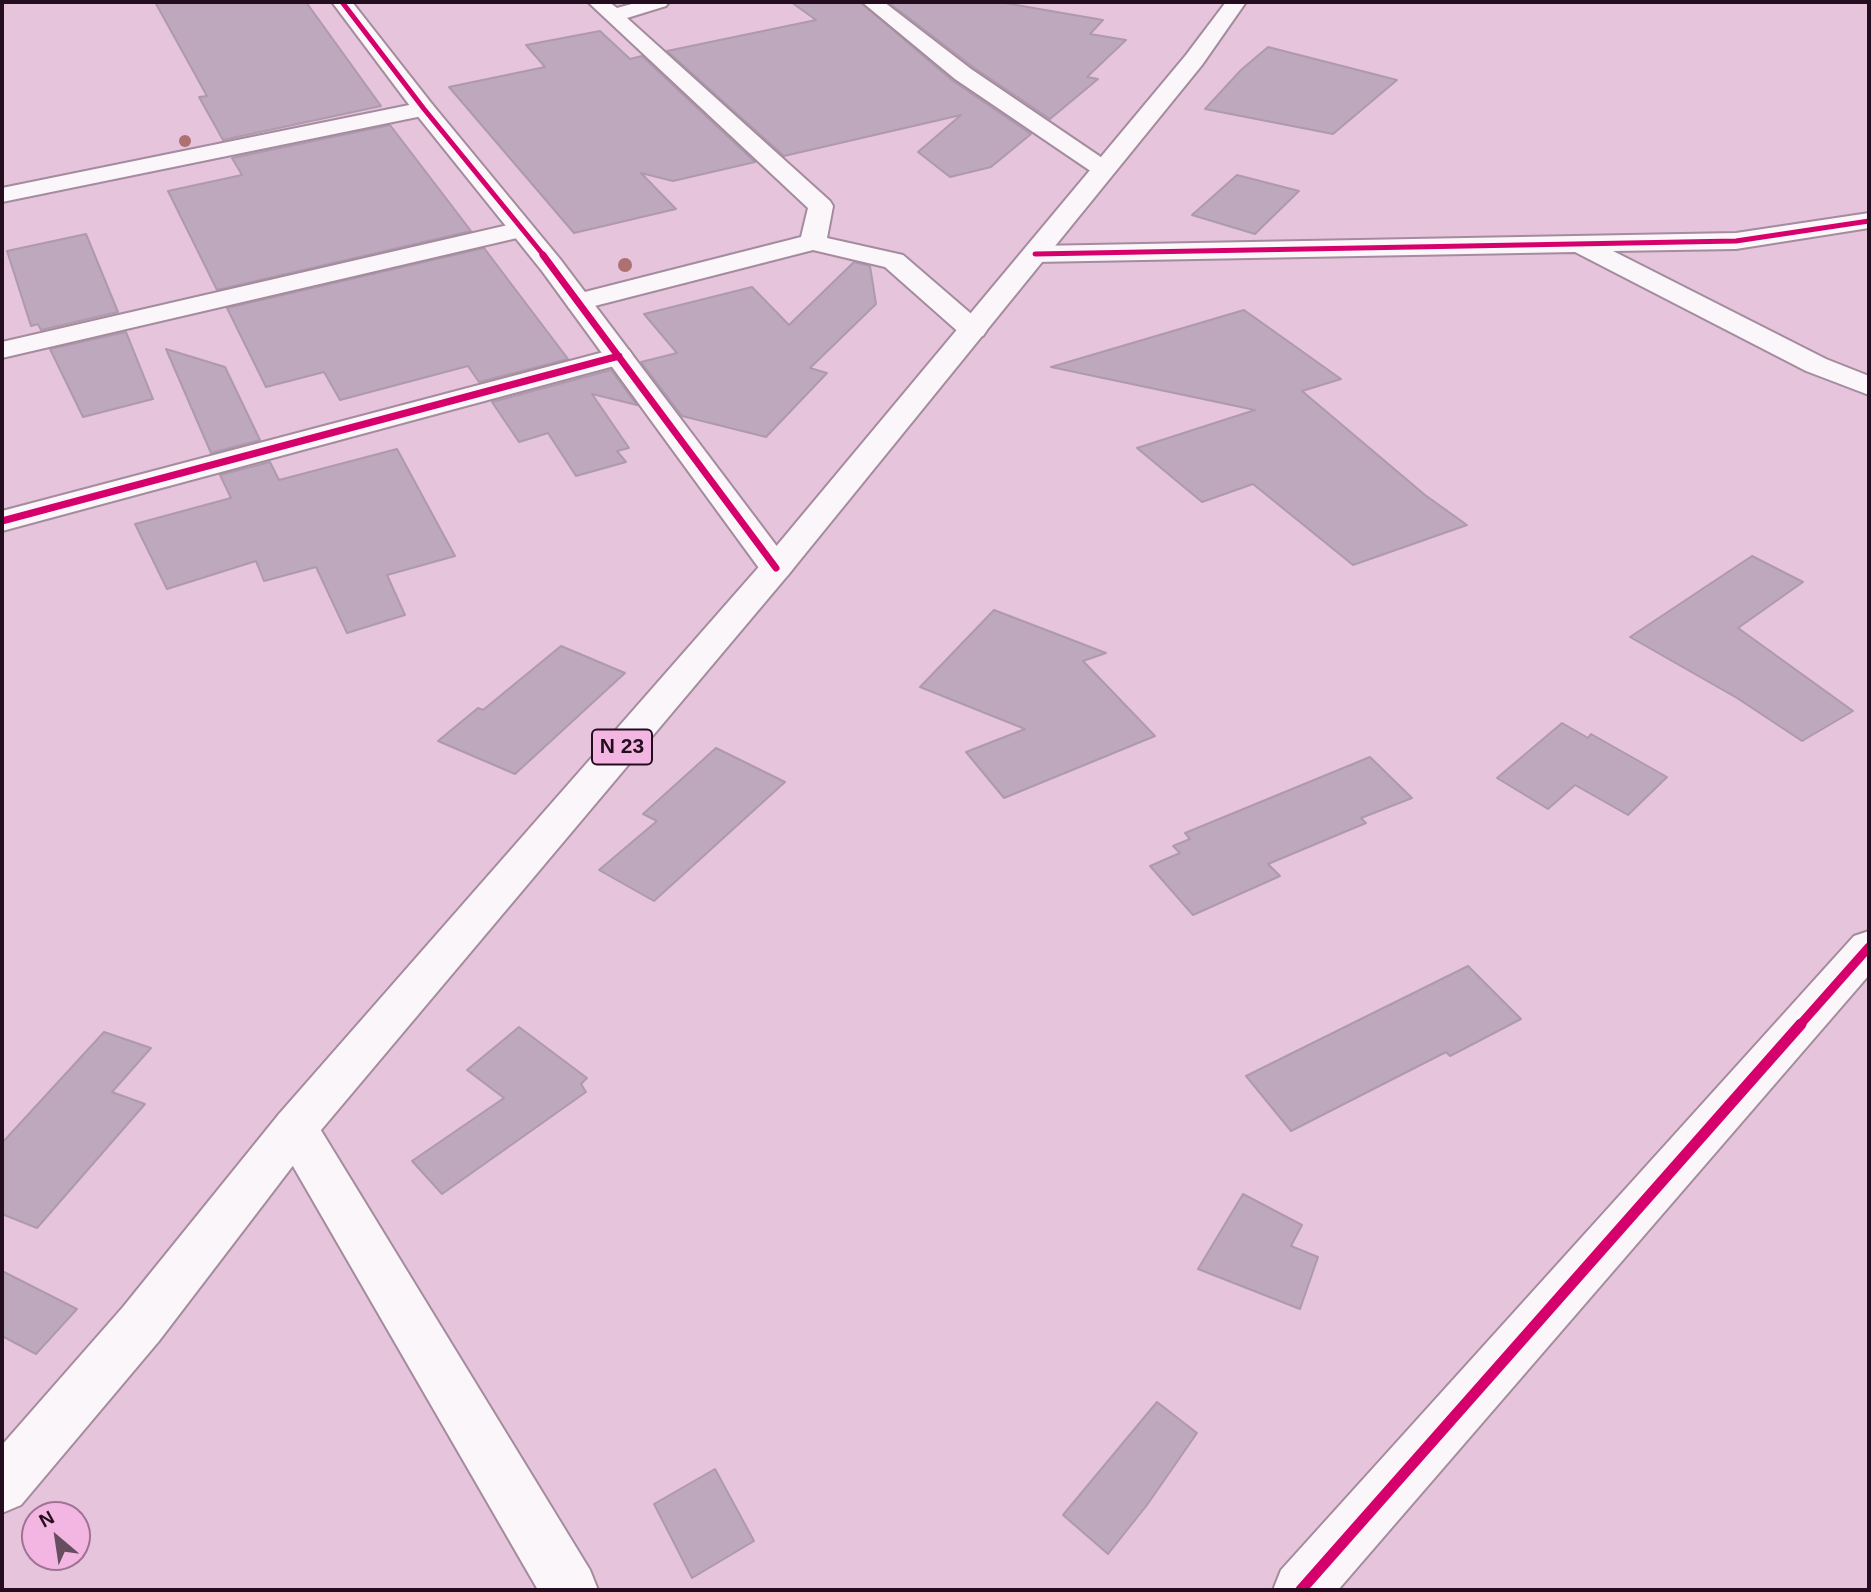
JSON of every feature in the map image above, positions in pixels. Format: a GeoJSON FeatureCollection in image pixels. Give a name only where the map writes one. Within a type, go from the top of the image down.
{"type":"FeatureCollection","features":[{"type":"Feature","properties":{"kind":"street"},"geometry":{"type":"LineString","coordinates":[[342,2],[579,302],[776,568]]}},
{"type":"Feature","properties":{"kind":"street"},"geometry":{"type":"LineString","coordinates":[[605,9],[659,2]]}},
{"type":"Feature","properties":{"kind":"street"},"geometry":{"type":"LineString","coordinates":[[872,2],[963,74],[1103,169]]}},
{"type":"Feature","properties":{"kind":"street","name":"N 23"},"geometry":{"type":"LineString","coordinates":[[2,1486],[141,1324],[295,1128],[776,568],[1194,60],[1236,2]]}},
{"type":"Feature","properties":{"kind":"street"},"geometry":{"type":"LineString","coordinates":[[605,9],[821,206],[813,243]]}},
{"type":"Feature","properties":{"kind":"street"},"geometry":{"type":"LineString","coordinates":[[2,195],[424,109]]}},
{"type":"Feature","properties":{"kind":"street"},"geometry":{"type":"LineString","coordinates":[[1035,254],[1736,241],[1869,221]]}},
{"type":"Feature","properties":{"kind":"street"},"geometry":{"type":"LineString","coordinates":[[2,349],[521,230]]}},
{"type":"Feature","properties":{"kind":"street"},"geometry":{"type":"LineString","coordinates":[[579,302],[813,243],[894,261],[973,330]]}},
{"type":"Feature","properties":{"kind":"street"},"geometry":{"type":"LineString","coordinates":[[1580,244],[1816,365],[1869,386]]}},
{"type":"Feature","properties":{"kind":"street"},"geometry":{"type":"LineString","coordinates":[[2,521],[619,356]]}},
{"type":"Feature","properties":{"kind":"street"},"geometry":{"type":"LineString","coordinates":[[1301,1590],[1869,947]]}},
{"type":"Feature","properties":{"kind":"street"},"geometry":{"type":"LineString","coordinates":[[295,1128],[570,1590]]}},
{"type":"Feature","properties":{"kind":"building"},"geometry":{"type":"Polygon","coordinates":[[[155,2],[306,2],[381,106],[223,140],[199,97],[207,96],[155,2]]]}},
{"type":"Feature","properties":{"kind":"building"},"geometry":{"type":"Polygon","coordinates":[[[791,2],[860,2],[953,81],[1031,134],[991,167],[950,177],[918,152],[961,115],[784,156],[667,51],[816,20],[791,2]]]}},
{"type":"Feature","properties":{"kind":"building"},"geometry":{"type":"Polygon","coordinates":[[[888,2],[999,2],[1103,20],[1090,34],[1126,40],[1087,77],[1098,79],[1050,119],[973,67],[888,2]]]}},
{"type":"Feature","properties":{"kind":"building"},"geometry":{"type":"Polygon","coordinates":[[[600,31],[630,59],[642,56],[755,162],[673,181],[641,173],[676,209],[574,233],[449,87],[545,67],[526,45],[600,31]]]}},
{"type":"Feature","properties":{"kind":"building"},"geometry":{"type":"Polygon","coordinates":[[[1268,47],[1397,80],[1333,134],[1205,109],[1241,70],[1268,47]]]}},
{"type":"Feature","properties":{"kind":"building"},"geometry":{"type":"Polygon","coordinates":[[[390,125],[471,231],[217,290],[168,191],[242,175],[232,158],[390,125]]]}},
{"type":"Feature","properties":{"kind":"building"},"geometry":{"type":"Polygon","coordinates":[[[1237,175],[1299,191],[1255,234],[1192,215],[1237,175]]]}},
{"type":"Feature","properties":{"kind":"building"},"geometry":{"type":"Polygon","coordinates":[[[86,234],[118,312],[41,330],[38,324],[31,326],[7,251],[86,234]]]}},
{"type":"Feature","properties":{"kind":"building"},"geometry":{"type":"Polygon","coordinates":[[[484,248],[568,359],[479,382],[468,366],[340,400],[324,372],[266,387],[227,308],[484,248]]]}},
{"type":"Feature","properties":{"kind":"building"},"geometry":{"type":"Polygon","coordinates":[[[854,262],[870,266],[876,304],[810,368],[827,373],[766,437],[682,416],[641,362],[677,353],[644,314],[752,287],[789,325],[854,262]]]}},
{"type":"Feature","properties":{"kind":"building"},"geometry":{"type":"Polygon","coordinates":[[[1244,310],[1341,379],[1302,391],[1425,495],[1467,525],[1353,565],[1253,484],[1202,502],[1137,448],[1255,410],[1051,367],[1244,310]]]}},
{"type":"Feature","properties":{"kind":"building"},"geometry":{"type":"Polygon","coordinates":[[[126,332],[153,399],[83,417],[50,349],[126,332]]]}},
{"type":"Feature","properties":{"kind":"building"},"geometry":{"type":"Polygon","coordinates":[[[166,349],[225,367],[260,440],[211,453],[166,349]]]}},
{"type":"Feature","properties":{"kind":"building"},"geometry":{"type":"Polygon","coordinates":[[[611,370],[637,405],[592,394],[629,448],[617,451],[626,462],[576,476],[548,433],[519,442],[492,402],[611,370]]]}},
{"type":"Feature","properties":{"kind":"building"},"geometry":{"type":"Polygon","coordinates":[[[397,449],[455,556],[387,575],[405,615],[347,633],[316,567],[264,581],[256,561],[167,589],[135,524],[231,498],[220,475],[270,462],[279,480],[397,449]]]}},
{"type":"Feature","properties":{"kind":"building"},"geometry":{"type":"Polygon","coordinates":[[[1752,556],[1803,582],[1738,628],[1853,711],[1802,741],[1737,698],[1630,637],[1752,556]]]}},
{"type":"Feature","properties":{"kind":"building"},"geometry":{"type":"Polygon","coordinates":[[[994,610],[1106,653],[1083,661],[1155,736],[1004,798],[966,752],[1025,729],[920,687],[994,610]]]}},
{"type":"Feature","properties":{"kind":"building"},"geometry":{"type":"Polygon","coordinates":[[[561,646],[625,673],[515,774],[438,741],[478,708],[483,710],[561,646]]]}},
{"type":"Feature","properties":{"kind":"building"},"geometry":{"type":"Polygon","coordinates":[[[1562,723],[1588,738],[1591,734],[1667,777],[1628,815],[1575,785],[1548,809],[1497,778],[1562,723]]]}},
{"type":"Feature","properties":{"kind":"building"},"geometry":{"type":"Polygon","coordinates":[[[716,748],[785,782],[654,901],[599,870],[657,821],[643,814],[716,748]]]}},
{"type":"Feature","properties":{"kind":"building"},"geometry":{"type":"Polygon","coordinates":[[[1370,757],[1412,798],[1361,818],[1366,823],[1268,864],[1280,876],[1193,915],[1150,866],[1180,853],[1173,846],[1190,839],[1185,833],[1370,757]]]}},
{"type":"Feature","properties":{"kind":"building"},"geometry":{"type":"Polygon","coordinates":[[[1468,966],[1521,1019],[1450,1056],[1446,1052],[1291,1131],[1246,1076],[1468,966]]]}},
{"type":"Feature","properties":{"kind":"building"},"geometry":{"type":"Polygon","coordinates":[[[519,1027],[587,1078],[581,1084],[586,1092],[442,1194],[412,1161],[504,1098],[467,1070],[519,1027]]]}},
{"type":"Feature","properties":{"kind":"building"},"geometry":{"type":"Polygon","coordinates":[[[104,1032],[151,1048],[112,1092],[145,1104],[37,1228],[2,1214],[2,1143],[104,1032]]]}},
{"type":"Feature","properties":{"kind":"building"},"geometry":{"type":"Polygon","coordinates":[[[1243,1194],[1302,1225],[1291,1246],[1318,1257],[1300,1309],[1198,1269],[1243,1194]]]}},
{"type":"Feature","properties":{"kind":"building"},"geometry":{"type":"Polygon","coordinates":[[[2,1271],[77,1309],[36,1354],[2,1336],[2,1271]]]}},
{"type":"Feature","properties":{"kind":"building"},"geometry":{"type":"Polygon","coordinates":[[[1157,1402],[1197,1433],[1147,1505],[1108,1554],[1063,1515],[1157,1402]]]}},
{"type":"Feature","properties":{"kind":"building"},"geometry":{"type":"Polygon","coordinates":[[[715,1469],[754,1541],[692,1578],[654,1504],[715,1469]]]}},
{"type":"Feature","properties":{"kind":"cycle path"},"geometry":{"type":"LineString","coordinates":[[342,2],[424,109],[551,265],[776,568]]}},
{"type":"Feature","properties":{"kind":"cycle path"},"geometry":{"type":"LineString","coordinates":[[1035,254],[1736,241],[1869,221]]}},
{"type":"Feature","properties":{"kind":"cycle path"},"geometry":{"type":"LineString","coordinates":[[2,521],[619,356]]}},
{"type":"Feature","properties":{"kind":"cycle path"},"geometry":{"type":"LineString","coordinates":[[1301,1590],[1869,947]]}}]}
